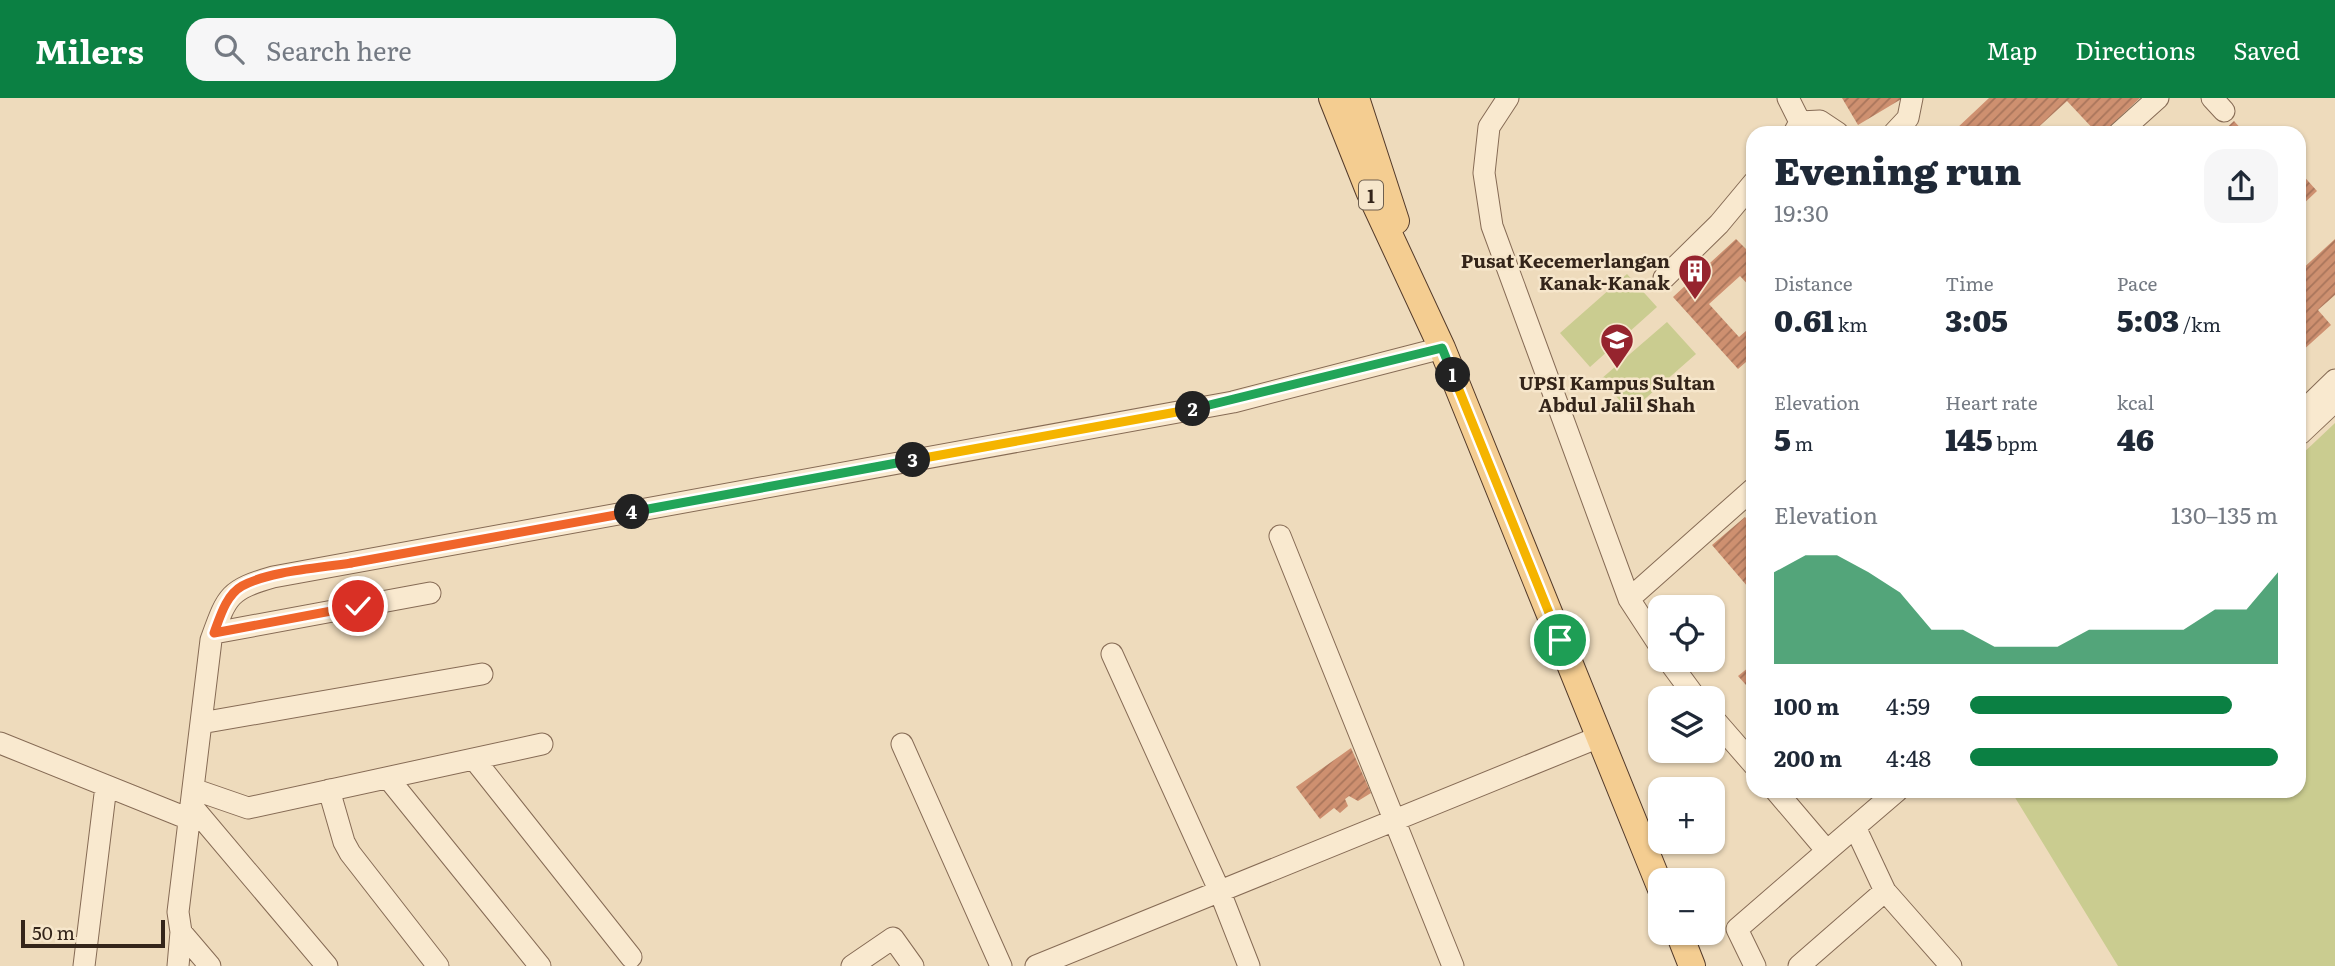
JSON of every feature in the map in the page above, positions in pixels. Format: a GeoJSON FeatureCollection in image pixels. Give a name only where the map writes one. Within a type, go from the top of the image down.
{"type":"FeatureCollection","features":[{"type":"Feature","properties":{"kind":"main road","name":"1"},"geometry":{"type":"LineString","coordinates":[[1332,98],[1413,290],[1442,348],[1652,868]]}},
{"type":"Feature","properties":{"kind":"main road","name":"1"},"geometry":{"type":"LineString","coordinates":[[1356,98],[1388,189],[1413,290]]}},
{"type":"Feature","properties":{"kind":"main road"},"geometry":{"type":"LineString","coordinates":[[1682,945],[1688,964]]}},
{"type":"Feature","properties":{"kind":"street"},"geometry":{"type":"LineString","coordinates":[[1508,98],[1489,127],[1484,173],[1492,226],[1629,599],[1648,628]]}},
{"type":"Feature","properties":{"kind":"street"},"geometry":{"type":"LineString","coordinates":[[1788,98],[1796,126]]}},
{"type":"Feature","properties":{"kind":"street"},"geometry":{"type":"LineString","coordinates":[[1901,126],[1908,118],[1912,98]]}},
{"type":"Feature","properties":{"kind":"street"},"geometry":{"type":"LineString","coordinates":[[2127,126],[2158,98]]}},
{"type":"Feature","properties":{"kind":"street"},"geometry":{"type":"LineString","coordinates":[[1804,126],[1820,121],[1828,126]]}},
{"type":"Feature","properties":{"kind":"street"},"geometry":{"type":"LineString","coordinates":[[1664,278],[1719,224],[1746,192]]}},
{"type":"Feature","properties":{"kind":"street"},"geometry":{"type":"LineString","coordinates":[[178,966],[181,932],[178,912],[214,633],[224,606],[241,587],[273,577],[1233,402],[1442,348]]}},
{"type":"Feature","properties":{"kind":"street"},"geometry":{"type":"LineString","coordinates":[[2306,408],[2335,380]]}},
{"type":"Feature","properties":{"kind":"street"},"geometry":{"type":"LineString","coordinates":[[2306,428],[2335,401]]}},
{"type":"Feature","properties":{"kind":"street"},"geometry":{"type":"LineString","coordinates":[[1629,599],[1746,495]]}},
{"type":"Feature","properties":{"kind":"street"},"geometry":{"type":"LineString","coordinates":[[1280,536],[1453,966]]}},
{"type":"Feature","properties":{"kind":"street"},"geometry":{"type":"LineString","coordinates":[[214,633],[430,593]]}},
{"type":"Feature","properties":{"kind":"street"},"geometry":{"type":"LineString","coordinates":[[1112,654],[1220,891],[1249,966]]}},
{"type":"Feature","properties":{"kind":"street"},"geometry":{"type":"LineString","coordinates":[[201,723],[482,674]]}},
{"type":"Feature","properties":{"kind":"street"},"geometry":{"type":"LineString","coordinates":[[1725,732],[1746,756]]}},
{"type":"Feature","properties":{"kind":"street"},"geometry":{"type":"LineString","coordinates":[[1036,966],[1599,737]]}},
{"type":"Feature","properties":{"kind":"street"},"geometry":{"type":"LineString","coordinates":[[0,743],[106,786],[191,805],[248,808],[542,744]]}},
{"type":"Feature","properties":{"kind":"street"},"geometry":{"type":"LineString","coordinates":[[902,744],[1001,966]]}},
{"type":"Feature","properties":{"kind":"street"},"geometry":{"type":"LineString","coordinates":[[474,759],[631,957]]}},
{"type":"Feature","properties":{"kind":"street"},"geometry":{"type":"LineString","coordinates":[[388,778],[540,966]]}},
{"type":"Feature","properties":{"kind":"street"},"geometry":{"type":"LineString","coordinates":[[84,966],[106,786]]}},
{"type":"Feature","properties":{"kind":"street"},"geometry":{"type":"LineString","coordinates":[[329,790],[344,842],[350,853],[438,966]]}},
{"type":"Feature","properties":{"kind":"street"},"geometry":{"type":"LineString","coordinates":[[1782,798],[1827,851]]}},
{"type":"Feature","properties":{"kind":"street"},"geometry":{"type":"LineString","coordinates":[[1857,833],[1890,798]]}},
{"type":"Feature","properties":{"kind":"street"},"geometry":{"type":"LineString","coordinates":[[1755,966],[1737,929],[1827,851],[1857,833],[1903,798]]}},
{"type":"Feature","properties":{"kind":"street"},"geometry":{"type":"LineString","coordinates":[[191,805],[327,966]]}},
{"type":"Feature","properties":{"kind":"street"},"geometry":{"type":"LineString","coordinates":[[1857,833],[1885,891],[1951,966]]}},
{"type":"Feature","properties":{"kind":"street"},"geometry":{"type":"LineString","coordinates":[[1799,966],[1885,891]]}},
{"type":"Feature","properties":{"kind":"street"},"geometry":{"type":"LineString","coordinates":[[181,932],[210,966]]}},
{"type":"Feature","properties":{"kind":"street"},"geometry":{"type":"LineString","coordinates":[[852,966],[893,938],[913,966]]}},
{"type":"Feature","properties":{"kind":"green space"},"geometry":{"type":"Polygon","coordinates":[[[1627,274],[1657,307],[1590,367],[1560,333],[1627,274]]]}},
{"type":"Feature","properties":{"kind":"green space"},"geometry":{"type":"Polygon","coordinates":[[[1667,322],[1696,354],[1630,412],[1601,379],[1667,322]]]}},
{"type":"Feature","properties":{"kind":"green space"},"geometry":{"type":"Polygon","coordinates":[[[2335,423],[2335,966],[2118,966],[2015,798],[2306,798],[2306,450],[2335,423]]]}},
{"type":"Feature","properties":{"kind":"building"},"geometry":{"type":"Polygon","coordinates":[[[1842,98],[1903,98],[1858,125],[1842,98]]]}},
{"type":"Feature","properties":{"kind":"building"},"geometry":{"type":"Polygon","coordinates":[[[1989,98],[2140,98],[2110,126],[2090,126],[2067,101],[2040,126],[1959,126],[1989,98]]]}},
{"type":"Feature","properties":{"kind":"building"},"geometry":{"type":"Polygon","coordinates":[[[2306,179],[2317,191],[2306,201],[2306,179]]]}},
{"type":"Feature","properties":{"kind":"building","name":"Pusat Kecemerlangan Kanak-Kanak"},"geometry":{"type":"Polygon","coordinates":[[[1736,239],[1746,249],[1746,282],[1740,276],[1709,304],[1739,337],[1746,331],[1746,362],[1738,369],[1673,297],[1736,239]]]}},
{"type":"Feature","properties":{"kind":"building"},"geometry":{"type":"Polygon","coordinates":[[[2335,239],[2335,295],[2318,310],[2331,325],[2306,348],[2306,266],[2335,239]]]}},
{"type":"Feature","properties":{"kind":"building"},"geometry":{"type":"Polygon","coordinates":[[[1746,518],[1746,585],[1712,545],[1746,518]]]}},
{"type":"Feature","properties":{"kind":"building"},"geometry":{"type":"Polygon","coordinates":[[[1746,670],[1746,685],[1738,676],[1746,670]]]}},
{"type":"Feature","properties":{"kind":"building"},"geometry":{"type":"Polygon","coordinates":[[[1351,748],[1371,793],[1358,801],[1349,796],[1345,799],[1348,806],[1340,813],[1334,808],[1320,819],[1296,787],[1351,748]]]}},
{"type":"Feature","properties":{"kind":"place","name":"Pusat Kecemerlangan Kanak-Kanak"},"geometry":{"type":"Point","coordinates":[1695,301]}},
{"type":"Feature","properties":{"kind":"place","name":"UPSI Kampus Sultan Abdul Jalil Shah"},"geometry":{"type":"Point","coordinates":[1617,370]}},
{"type":"Feature","properties":{"kind":"route"},"geometry":{"type":"LineString","coordinates":[[358,606],[214,633],[224,606],[241,587],[273,577],[1233,402],[1442,348],[1560,640]]}}]}
